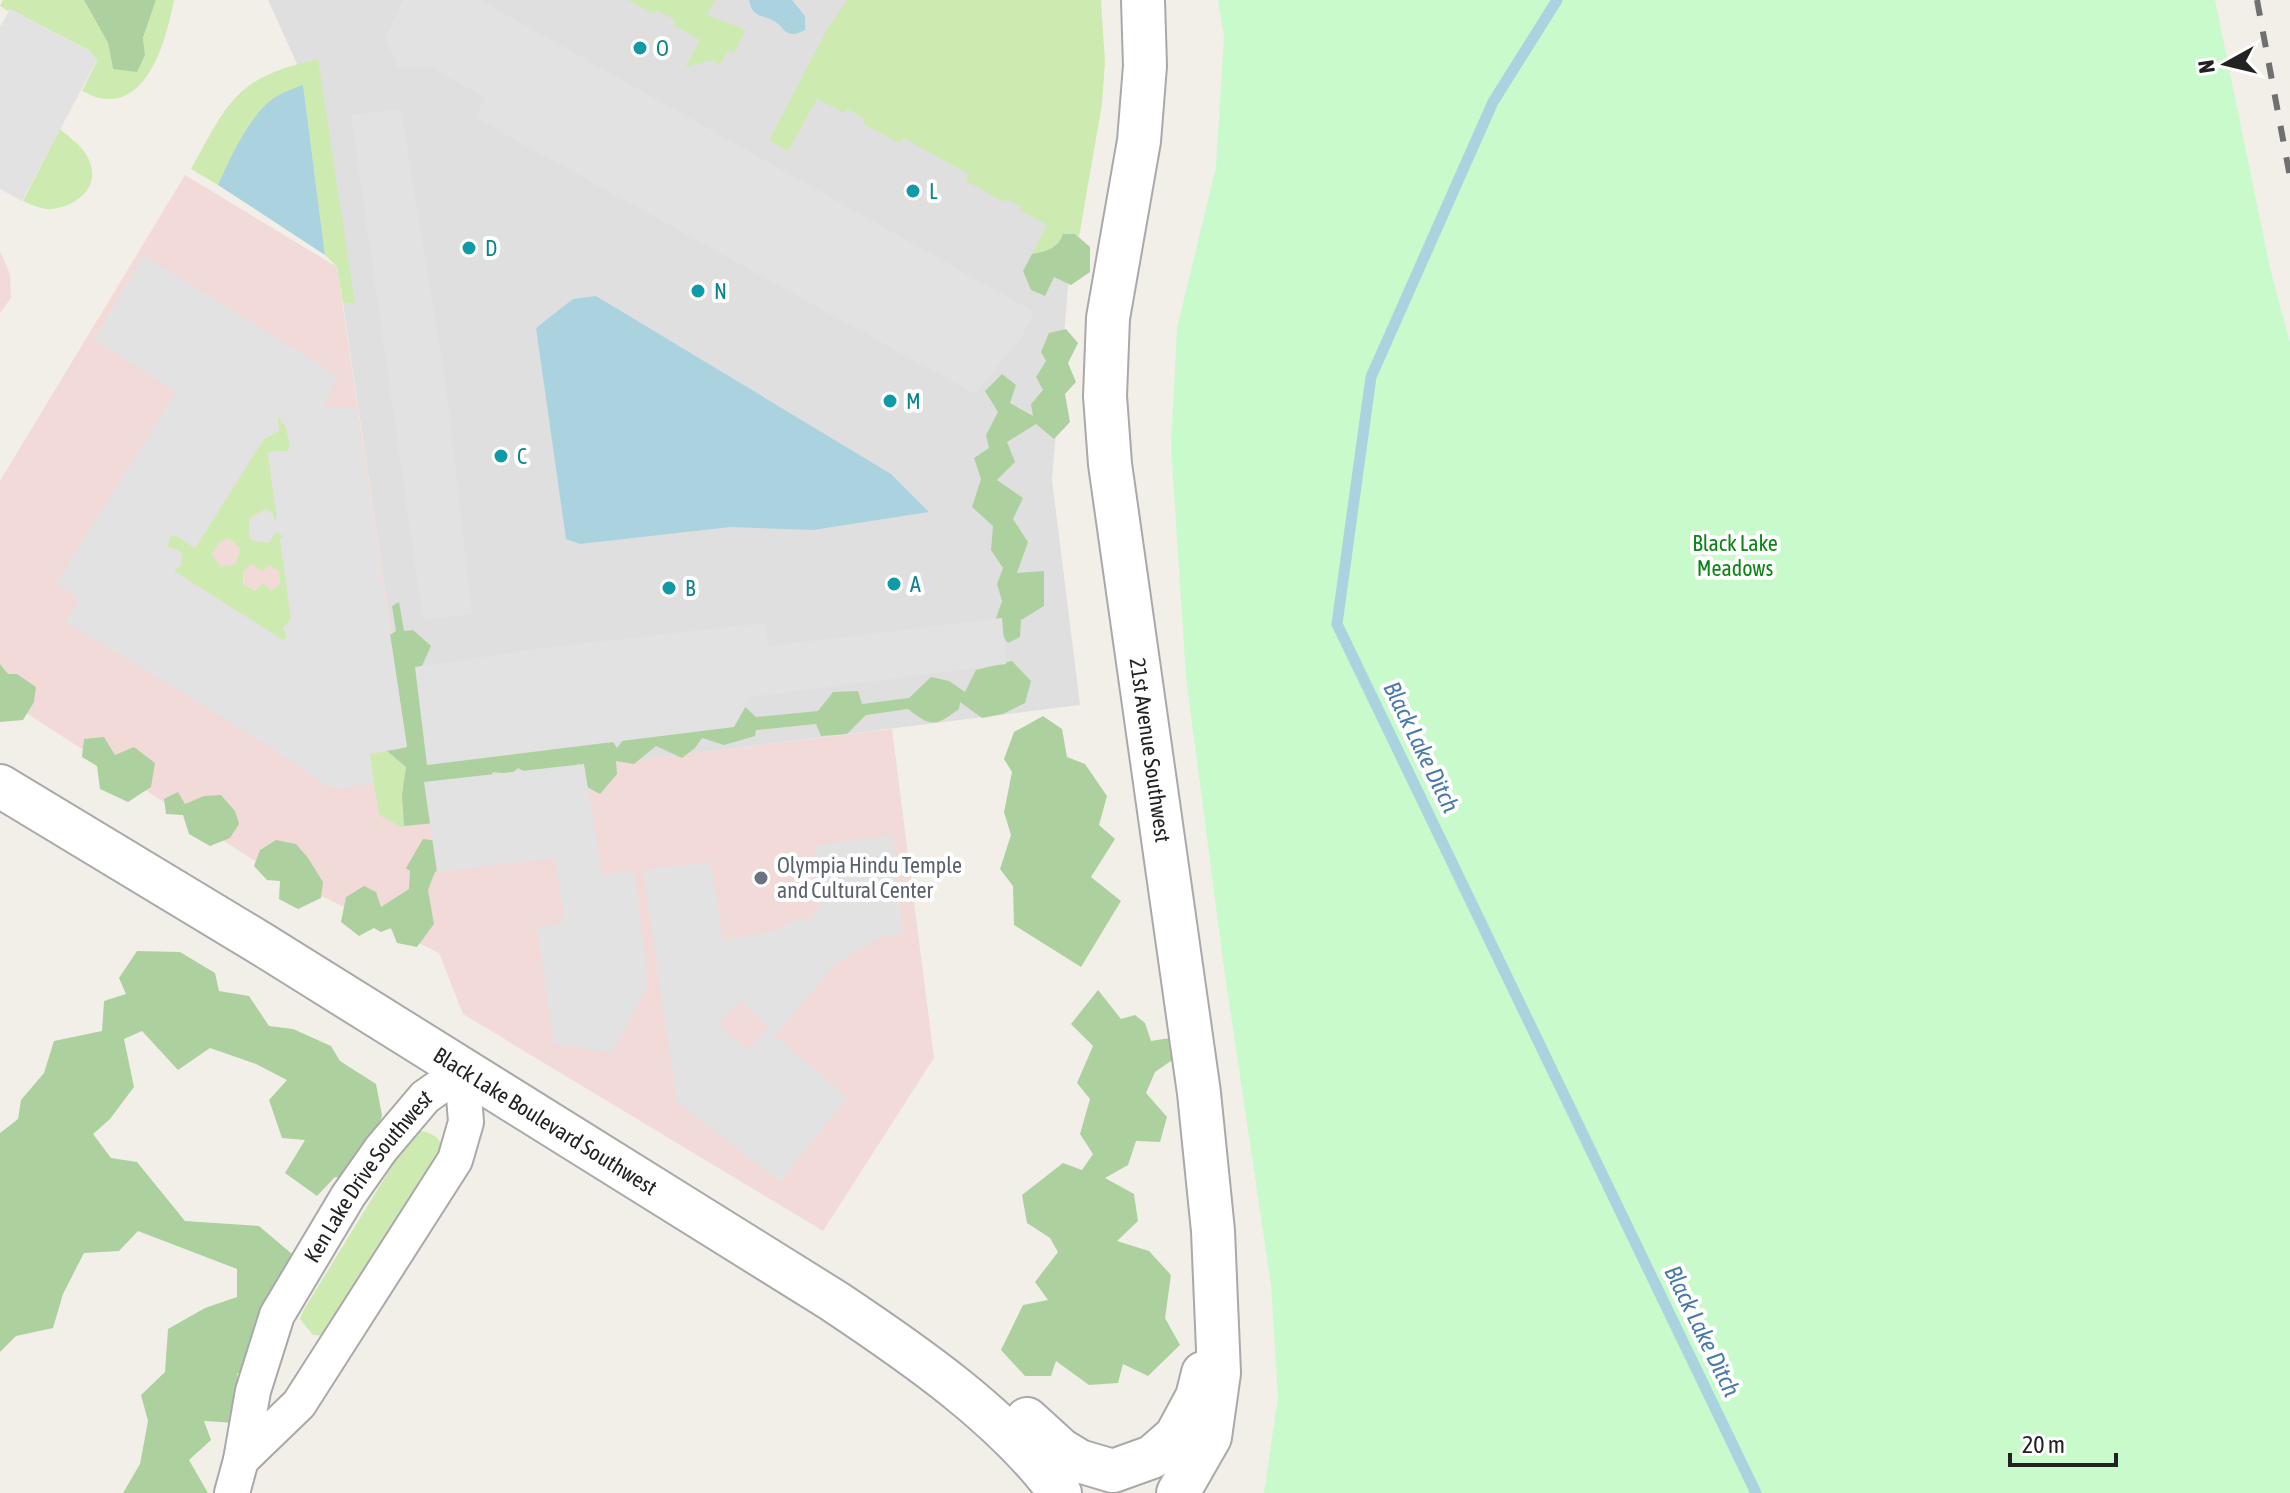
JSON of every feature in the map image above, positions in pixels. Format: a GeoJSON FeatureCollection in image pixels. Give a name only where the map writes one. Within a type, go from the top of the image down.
{"type":"FeatureCollection","features":[{"type":"Feature","properties":{"kind":"street","name":"21st Avenue Southwest"},"geometry":{"type":"LineString","coordinates":[[1143,0],[1145,66],[1139,141],[1108,318],[1105,396],[1123,566],[1199,1093],[1213,1231],[1219,1373],[1210,1437],[1178,1493]]}},
{"type":"Feature","properties":{"kind":"street","name":"Black Lake Boulevard Southwest"},"geometry":{"type":"LineString","coordinates":[[0,786],[260,943],[834,1301],[925,1365],[999,1427],[1046,1473],[1060,1493]]}},
{"type":"Feature","properties":{"kind":"street","name":"Ken Lake Drive Southwest"},"geometry":{"type":"LineString","coordinates":[[241,1460],[299,1404],[455,1160],[466,1122],[462,1071]]}},
{"type":"Feature","properties":{"kind":"street","name":"Ken Lake Drive Southwest"},"geometry":{"type":"LineString","coordinates":[[232,1493],[253,1391],[277,1315],[348,1196],[381,1149],[425,1097],[462,1071]]}},
{"type":"Feature","properties":{"kind":"street"},"geometry":{"type":"LineString","coordinates":[[966,1399],[999,1394],[1061,1450],[1079,1461],[1113,1471],[1152,1457],[1176,1436],[1197,1397],[1216,1317]]}},
{"type":"Feature","properties":{"kind":"street"},"geometry":{"type":"LineString","coordinates":[[1206,1493],[1210,1437]]}},
{"type":"Feature","properties":{"kind":"shaded area"},"geometry":{"type":"Polygon","coordinates":[[[268,0],[1056,0],[1075,203],[1052,480],[1080,705],[414,788],[313,99],[268,0]]]}},
{"type":"Feature","properties":{"kind":"shaded area"},"geometry":{"type":"Polygon","coordinates":[[[403,0],[480,0],[1034,312],[1021,338],[975,394],[476,118],[485,97],[429,67],[399,68],[385,39],[403,0]]]}},
{"type":"Feature","properties":{"kind":"shaded area"},"geometry":{"type":"Polygon","coordinates":[[[10,9],[90,51],[97,60],[22,201],[0,189],[0,27],[10,9]]]}},
{"type":"Feature","properties":{"kind":"shaded area"},"geometry":{"type":"Polygon","coordinates":[[[401,109],[446,386],[472,614],[423,620],[351,115],[401,109]]]}},
{"type":"Feature","properties":{"kind":"shaded area"},"geometry":{"type":"Polygon","coordinates":[[[185,175],[337,267],[414,787],[892,729],[934,1058],[823,1231],[463,1014],[439,953],[272,872],[0,696],[0,481],[185,175]]]}},
{"type":"Feature","properties":{"kind":"shaded area"},"geometry":{"type":"Polygon","coordinates":[[[0,251],[10,274],[11,298],[0,313],[0,251]]]}},
{"type":"Feature","properties":{"kind":"shaded area"},"geometry":{"type":"Polygon","coordinates":[[[143,255],[338,376],[323,408],[356,407],[407,747],[370,754],[374,783],[338,789],[328,787],[275,750],[65,621],[78,602],[73,594],[56,583],[176,392],[94,340],[143,255]],[[278,417],[279,431],[264,439],[195,548],[175,535],[171,536],[167,547],[182,553],[181,565],[174,571],[283,640],[287,637],[283,628],[291,619],[280,539],[285,537],[276,532],[269,543],[250,540],[249,518],[266,509],[273,513],[274,520],[277,519],[268,452],[287,451],[290,445],[286,427],[278,417]]]}},
{"type":"Feature","properties":{"kind":"shaded area"},"geometry":{"type":"Polygon","coordinates":[[[1002,618],[1006,664],[751,697],[734,727],[427,765],[415,667],[544,648],[765,623],[769,646],[1002,618]]]}},
{"type":"Feature","properties":{"kind":"shaded area"},"geometry":{"type":"Polygon","coordinates":[[[584,764],[602,875],[634,870],[648,985],[613,1053],[554,1044],[537,927],[558,924],[564,915],[555,858],[437,872],[424,782],[584,764]]]}},
{"type":"Feature","properties":{"kind":"shaded area"},"geometry":{"type":"Polygon","coordinates":[[[893,835],[903,934],[883,936],[833,966],[775,1036],[848,1097],[780,1182],[677,1102],[643,870],[711,862],[723,940],[775,931],[791,921],[809,919],[821,905],[814,846],[893,835]],[[741,1001],[719,1024],[747,1050],[768,1027],[741,1001]]]}},
{"type":"Feature","properties":{"kind":"green space"},"geometry":{"type":"Polygon","coordinates":[[[3,0],[84,0],[108,43],[113,68],[145,55],[143,39],[156,0],[174,0],[161,49],[143,81],[131,92],[117,98],[99,98],[82,91],[97,61],[90,51],[10,9],[8,11],[0,6],[3,0]]]}},
{"type":"Feature","properties":{"kind":"green space"},"geometry":{"type":"Polygon","coordinates":[[[84,0],[156,0],[143,38],[145,55],[137,72],[113,69],[108,43],[84,0]]]}},
{"type":"Feature","properties":{"kind":"green space"},"geometry":{"type":"Polygon","coordinates":[[[628,0],[715,0],[707,15],[746,30],[734,53],[728,50],[719,66],[712,60],[685,67],[700,40],[673,25],[675,20],[657,10],[654,14],[628,0]]]}},
{"type":"Feature","properties":{"kind":"green space"},"geometry":{"type":"Polygon","coordinates":[[[847,0],[1101,0],[1105,62],[1102,104],[1079,237],[1075,234],[1045,252],[1032,254],[1047,225],[1020,210],[1022,207],[1006,199],[1004,202],[966,181],[969,174],[903,138],[899,143],[863,124],[865,119],[847,109],[844,113],[817,99],[788,151],[769,140],[828,28],[847,0]]]}},
{"type":"Feature","properties":{"kind":"green space","name":"Black Lake Meadows"},"geometry":{"type":"Polygon","coordinates":[[[1218,0],[2215,0],[2270,268],[2290,343],[2290,1493],[1264,1493],[1278,1397],[1271,1285],[1224,968],[1186,677],[1171,447],[1177,328],[1216,167],[1224,37],[1218,0]]]}},
{"type":"Feature","properties":{"kind":"green space"},"geometry":{"type":"Polygon","coordinates":[[[318,59],[355,303],[343,303],[337,267],[325,255],[303,86],[258,114],[218,185],[191,169],[226,108],[238,95],[269,74],[318,59]]]}},
{"type":"Feature","properties":{"kind":"green space"},"geometry":{"type":"Polygon","coordinates":[[[60,129],[87,156],[92,176],[80,198],[63,207],[41,208],[23,201],[60,129]]]}},
{"type":"Feature","properties":{"kind":"green space"},"geometry":{"type":"Polygon","coordinates":[[[1063,234],[1075,234],[1090,247],[1090,272],[1071,285],[1054,277],[1045,296],[1031,290],[1023,271],[1032,254],[1055,246],[1063,234]]]}},
{"type":"Feature","properties":{"kind":"green space"},"geometry":{"type":"Polygon","coordinates":[[[1066,329],[1078,343],[1068,363],[1076,382],[1065,394],[1070,422],[1054,439],[1036,424],[1007,442],[1015,462],[997,480],[1023,498],[1013,519],[1028,542],[1017,573],[1044,571],[1044,606],[1021,620],[1020,637],[1008,643],[994,624],[1002,601],[997,584],[1003,568],[991,550],[993,526],[972,507],[981,479],[974,458],[989,448],[986,435],[998,412],[985,391],[1002,374],[1016,385],[1010,403],[1033,416],[1031,404],[1043,390],[1036,377],[1046,361],[1041,352],[1049,333],[1066,329]]]}},
{"type":"Feature","properties":{"kind":"green space"},"geometry":{"type":"Polygon","coordinates":[[[277,415],[286,427],[290,445],[287,451],[268,453],[277,519],[274,521],[266,509],[249,519],[250,540],[276,532],[286,537],[280,539],[291,619],[287,638],[283,640],[173,571],[166,547],[171,536],[175,535],[196,547],[277,415]],[[229,538],[220,542],[211,554],[221,567],[236,564],[240,548],[229,538]],[[252,564],[243,571],[243,584],[255,591],[263,583],[271,591],[280,584],[279,571],[270,565],[262,572],[252,564]]]}},
{"type":"Feature","properties":{"kind":"green space"},"geometry":{"type":"Polygon","coordinates":[[[399,602],[404,631],[413,630],[431,646],[417,677],[609,736],[617,748],[635,725],[742,704],[756,717],[818,711],[833,692],[858,691],[862,704],[909,698],[931,677],[949,681],[965,692],[976,670],[1012,661],[1031,681],[1025,703],[1003,714],[982,718],[960,702],[959,709],[945,719],[934,722],[908,709],[866,715],[847,734],[821,736],[816,724],[756,730],[755,736],[724,745],[702,738],[682,758],[656,746],[634,764],[616,761],[617,774],[600,794],[574,780],[579,762],[571,776],[551,785],[518,768],[511,774],[493,772],[486,789],[435,823],[404,826],[402,795],[406,767],[387,751],[407,747],[390,635],[396,631],[392,606],[399,602]]]}},
{"type":"Feature","properties":{"kind":"green space"},"geometry":{"type":"Polygon","coordinates":[[[0,664],[8,674],[17,674],[36,687],[34,702],[23,720],[0,722],[0,664]]]}},
{"type":"Feature","properties":{"kind":"green space"},"geometry":{"type":"Polygon","coordinates":[[[1043,716],[1062,729],[1067,757],[1085,764],[1107,796],[1099,825],[1115,839],[1091,877],[1121,901],[1081,967],[1014,925],[1013,886],[1000,869],[1011,835],[1004,812],[1012,772],[1004,759],[1014,732],[1043,716]]]}},
{"type":"Feature","properties":{"kind":"green space"},"geometry":{"type":"Polygon","coordinates":[[[104,737],[115,755],[134,747],[155,763],[151,787],[128,802],[100,789],[97,766],[82,757],[84,739],[104,737]]]}},
{"type":"Feature","properties":{"kind":"green space"},"geometry":{"type":"Polygon","coordinates":[[[387,751],[406,767],[402,795],[404,826],[401,827],[379,815],[369,754],[387,751]]]}},
{"type":"Feature","properties":{"kind":"green space"},"geometry":{"type":"Polygon","coordinates":[[[178,792],[185,804],[204,796],[221,795],[235,811],[239,824],[230,838],[210,846],[189,834],[183,815],[166,814],[164,799],[178,792]]]}},
{"type":"Feature","properties":{"kind":"green space"},"geometry":{"type":"Polygon","coordinates":[[[423,839],[438,841],[443,868],[435,872],[428,890],[434,924],[417,947],[397,943],[391,928],[381,932],[374,928],[359,936],[341,922],[346,897],[364,886],[376,892],[381,907],[409,889],[410,871],[406,868],[423,839]]]}},
{"type":"Feature","properties":{"kind":"green space"},"geometry":{"type":"Polygon","coordinates":[[[276,840],[296,844],[308,858],[323,882],[321,898],[298,909],[279,899],[280,881],[267,880],[254,866],[260,850],[276,840]]]}},
{"type":"Feature","properties":{"kind":"green space"},"geometry":{"type":"Polygon","coordinates":[[[137,951],[180,952],[215,973],[219,991],[249,996],[269,1026],[293,1029],[331,1046],[340,1061],[376,1084],[382,1115],[359,1182],[335,1177],[317,1196],[285,1173],[305,1140],[282,1138],[269,1100],[287,1080],[256,1064],[210,1048],[178,1070],[142,1031],[124,1039],[134,1087],[110,1119],[93,1134],[111,1158],[137,1162],[185,1221],[259,1226],[299,1260],[296,1298],[257,1314],[276,1322],[272,1354],[237,1374],[242,1396],[235,1423],[204,1421],[211,1440],[189,1460],[208,1493],[123,1493],[140,1464],[148,1421],[141,1395],[165,1372],[168,1329],[205,1308],[237,1297],[237,1269],[138,1231],[119,1251],[84,1253],[63,1294],[53,1328],[16,1336],[0,1352],[0,1133],[18,1119],[21,1100],[44,1073],[54,1041],[102,1031],[104,1001],[126,994],[119,978],[137,951]]]}},
{"type":"Feature","properties":{"kind":"green space"},"geometry":{"type":"Polygon","coordinates":[[[1098,990],[1121,1019],[1135,1015],[1145,1023],[1151,1041],[1176,1037],[1181,1054],[1155,1072],[1146,1093],[1167,1117],[1160,1142],[1136,1141],[1128,1165],[1105,1178],[1134,1194],[1138,1221],[1117,1241],[1149,1251],[1171,1275],[1165,1318],[1180,1345],[1148,1376],[1123,1364],[1118,1383],[1089,1385],[1056,1361],[1051,1376],[1025,1376],[1001,1350],[1023,1305],[1048,1300],[1035,1282],[1058,1252],[1050,1238],[1027,1223],[1022,1195],[1063,1163],[1082,1170],[1093,1154],[1080,1134],[1090,1099],[1077,1083],[1093,1046],[1071,1024],[1098,990]]]}},
{"type":"Feature","properties":{"kind":"green space"},"geometry":{"type":"Polygon","coordinates":[[[419,1131],[436,1137],[444,1152],[328,1336],[313,1335],[300,1319],[303,1311],[411,1135],[419,1131]]]}},
{"type":"Feature","properties":{"kind":"water"},"geometry":{"type":"Polygon","coordinates":[[[749,0],[792,0],[805,16],[805,30],[789,33],[772,20],[754,12],[749,0]]]}},
{"type":"Feature","properties":{"kind":"water"},"geometry":{"type":"Polygon","coordinates":[[[303,85],[325,255],[218,185],[243,135],[260,111],[279,95],[303,85]]]}},
{"type":"Feature","properties":{"kind":"water"},"geometry":{"type":"Polygon","coordinates":[[[596,296],[891,474],[929,512],[813,530],[730,527],[580,544],[566,539],[536,328],[573,299],[596,296]]]}},
{"type":"Feature","properties":{"kind":"waterway","name":"Black Lake Ditch"},"geometry":{"type":"LineString","coordinates":[[1557,0],[1493,102],[1371,377],[1337,624],[1756,1493]]}},
{"type":"Feature","properties":{"kind":"railway"},"geometry":{"type":"LineString","coordinates":[[2257,0],[2290,177]]}},
{"type":"Feature","properties":{"kind":"place","name":"O"},"geometry":{"type":"Point","coordinates":[640,48]}},
{"type":"Feature","properties":{"kind":"place","name":"L"},"geometry":{"type":"Point","coordinates":[913,191]}},
{"type":"Feature","properties":{"kind":"place","name":"D"},"geometry":{"type":"Point","coordinates":[469,248]}},
{"type":"Feature","properties":{"kind":"place","name":"N"},"geometry":{"type":"Point","coordinates":[698,291]}},
{"type":"Feature","properties":{"kind":"place","name":"M"},"geometry":{"type":"Point","coordinates":[890,401]}},
{"type":"Feature","properties":{"kind":"place","name":"C"},"geometry":{"type":"Point","coordinates":[501,456]}},
{"type":"Feature","properties":{"kind":"place","name":"A"},"geometry":{"type":"Point","coordinates":[894,584]}},
{"type":"Feature","properties":{"kind":"place","name":"B"},"geometry":{"type":"Point","coordinates":[669,588]}},
{"type":"Feature","properties":{"kind":"place","name":"Olympia Hindu Temple and Cultural Center"},"geometry":{"type":"Point","coordinates":[761,878]}}]}
